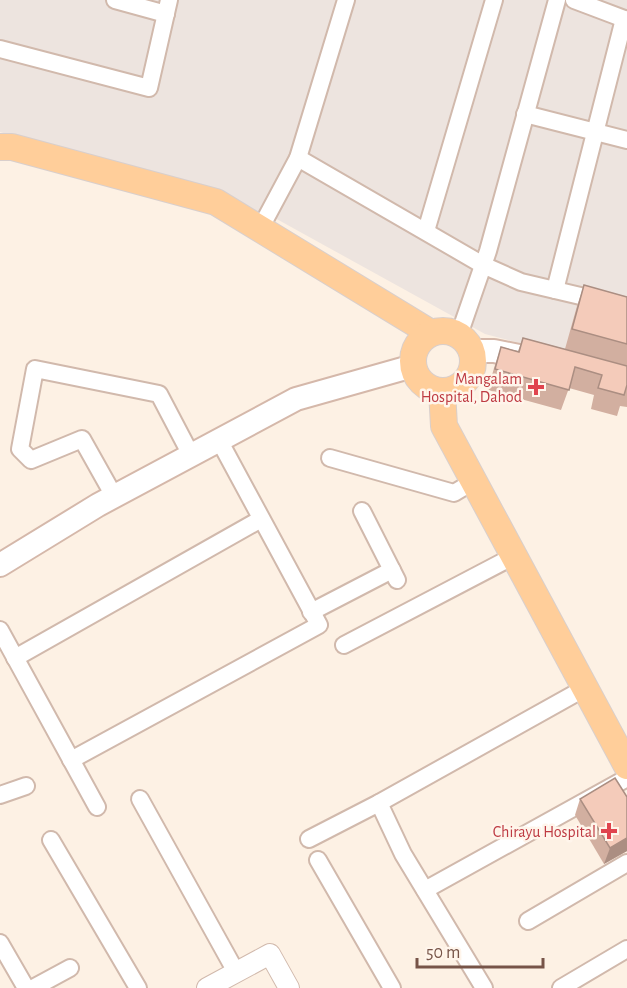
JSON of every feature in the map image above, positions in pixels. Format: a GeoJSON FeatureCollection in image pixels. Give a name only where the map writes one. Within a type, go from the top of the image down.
{"type":"FeatureCollection","features":[{"type":"Feature","properties":{"kind":"main road"},"geometry":{"type":"LineString","coordinates":[[0,147],[12,147],[216,202],[431,333],[450,332],[465,343],[549,363]]}},
{"type":"Feature","properties":{"kind":"main road"},"geometry":{"type":"LineString","coordinates":[[431,333],[416,347],[413,366],[423,384],[442,391],[452,390],[468,379],[472,370],[465,343]]}},
{"type":"Feature","properties":{"kind":"main road"},"geometry":{"type":"LineString","coordinates":[[0,565],[114,496],[296,399],[413,366]]}},
{"type":"Feature","properties":{"kind":"main road"},"geometry":{"type":"LineString","coordinates":[[442,391],[444,426],[627,766]]}},
{"type":"Feature","properties":{"kind":"street"},"geometry":{"type":"LineString","coordinates":[[0,49],[149,88],[168,7],[115,0]]}},
{"type":"Feature","properties":{"kind":"street"},"geometry":{"type":"LineString","coordinates":[[260,229],[298,158],[346,0]]}},
{"type":"Feature","properties":{"kind":"street"},"geometry":{"type":"LineString","coordinates":[[426,231],[494,0]]}},
{"type":"Feature","properties":{"kind":"street"},"geometry":{"type":"LineString","coordinates":[[465,343],[483,265],[557,0]]}},
{"type":"Feature","properties":{"kind":"street"},"geometry":{"type":"LineString","coordinates":[[555,290],[626,20],[574,0]]}},
{"type":"Feature","properties":{"kind":"street"},"geometry":{"type":"LineString","coordinates":[[525,114],[627,140]]}},
{"type":"Feature","properties":{"kind":"street"},"geometry":{"type":"LineString","coordinates":[[298,158],[483,265],[521,282],[627,308]]}},
{"type":"Feature","properties":{"kind":"street"},"geometry":{"type":"LineString","coordinates":[[114,496],[82,439],[32,460],[20,449],[35,369],[159,394],[191,455]]}},
{"type":"Feature","properties":{"kind":"street"},"geometry":{"type":"LineString","coordinates":[[71,760],[319,625],[219,440]]}},
{"type":"Feature","properties":{"kind":"street"},"geometry":{"type":"LineString","coordinates":[[330,458],[454,493],[474,481]]}},
{"type":"Feature","properties":{"kind":"street"},"geometry":{"type":"LineString","coordinates":[[311,612],[395,575],[362,512]]}},
{"type":"Feature","properties":{"kind":"street"},"geometry":{"type":"LineString","coordinates":[[15,658],[261,519]]}},
{"type":"Feature","properties":{"kind":"street"},"geometry":{"type":"LineString","coordinates":[[344,645],[514,556]]}},
{"type":"Feature","properties":{"kind":"street"},"geometry":{"type":"LineString","coordinates":[[0,630],[97,807]]}},
{"type":"Feature","properties":{"kind":"street"},"geometry":{"type":"LineString","coordinates":[[309,838],[379,803],[585,688]]}},
{"type":"Feature","properties":{"kind":"street"},"geometry":{"type":"LineString","coordinates":[[425,890],[627,778]]}},
{"type":"Feature","properties":{"kind":"street"},"geometry":{"type":"LineString","coordinates":[[0,795],[26,786]]}},
{"type":"Feature","properties":{"kind":"street"},"geometry":{"type":"LineString","coordinates":[[140,799],[236,972]]}},
{"type":"Feature","properties":{"kind":"street"},"geometry":{"type":"LineString","coordinates":[[379,803],[403,854],[484,988]]}},
{"type":"Feature","properties":{"kind":"street"},"geometry":{"type":"LineString","coordinates":[[51,840],[138,988]]}},
{"type":"Feature","properties":{"kind":"street"},"geometry":{"type":"LineString","coordinates":[[318,860],[392,988]]}},
{"type":"Feature","properties":{"kind":"street"},"geometry":{"type":"LineString","coordinates":[[528,921],[627,863]]}},
{"type":"Feature","properties":{"kind":"street"},"geometry":{"type":"LineString","coordinates":[[0,944],[26,988]]}},
{"type":"Feature","properties":{"kind":"street"},"geometry":{"type":"LineString","coordinates":[[561,988],[627,949]]}},
{"type":"Feature","properties":{"kind":"street"},"geometry":{"type":"LineString","coordinates":[[207,988],[270,954],[290,988]]}},
{"type":"Feature","properties":{"kind":"street"},"geometry":{"type":"LineString","coordinates":[[33,988],[70,968]]}},
{"type":"Feature","properties":{"kind":"shaded area"},"geometry":{"type":"Polygon","coordinates":[[[0,0],[627,0],[627,371],[485,334],[273,217],[0,132],[0,0]]]}},
{"type":"Feature","properties":{"kind":"building"},"geometry":{"type":"Polygon","coordinates":[[[584,285],[627,297],[627,344],[572,329],[584,285]]]}},
{"type":"Feature","properties":{"kind":"building"},"geometry":{"type":"Polygon","coordinates":[[[523,338],[627,366],[627,385],[624,395],[598,388],[602,375],[575,367],[569,390],[495,369],[501,347],[519,352],[523,338]]]}},
{"type":"Feature","properties":{"kind":"building"},"geometry":{"type":"Polygon","coordinates":[[[615,778],[627,797],[627,838],[610,848],[580,799],[615,778]]]}},
{"type":"Feature","properties":{"kind":"place","name":"Mangalam Hospital, Dahod"},"geometry":{"type":"Point","coordinates":[536,387]}},
{"type":"Feature","properties":{"kind":"place","name":"Chirayu Hospital"},"geometry":{"type":"Point","coordinates":[609,831]}}]}
